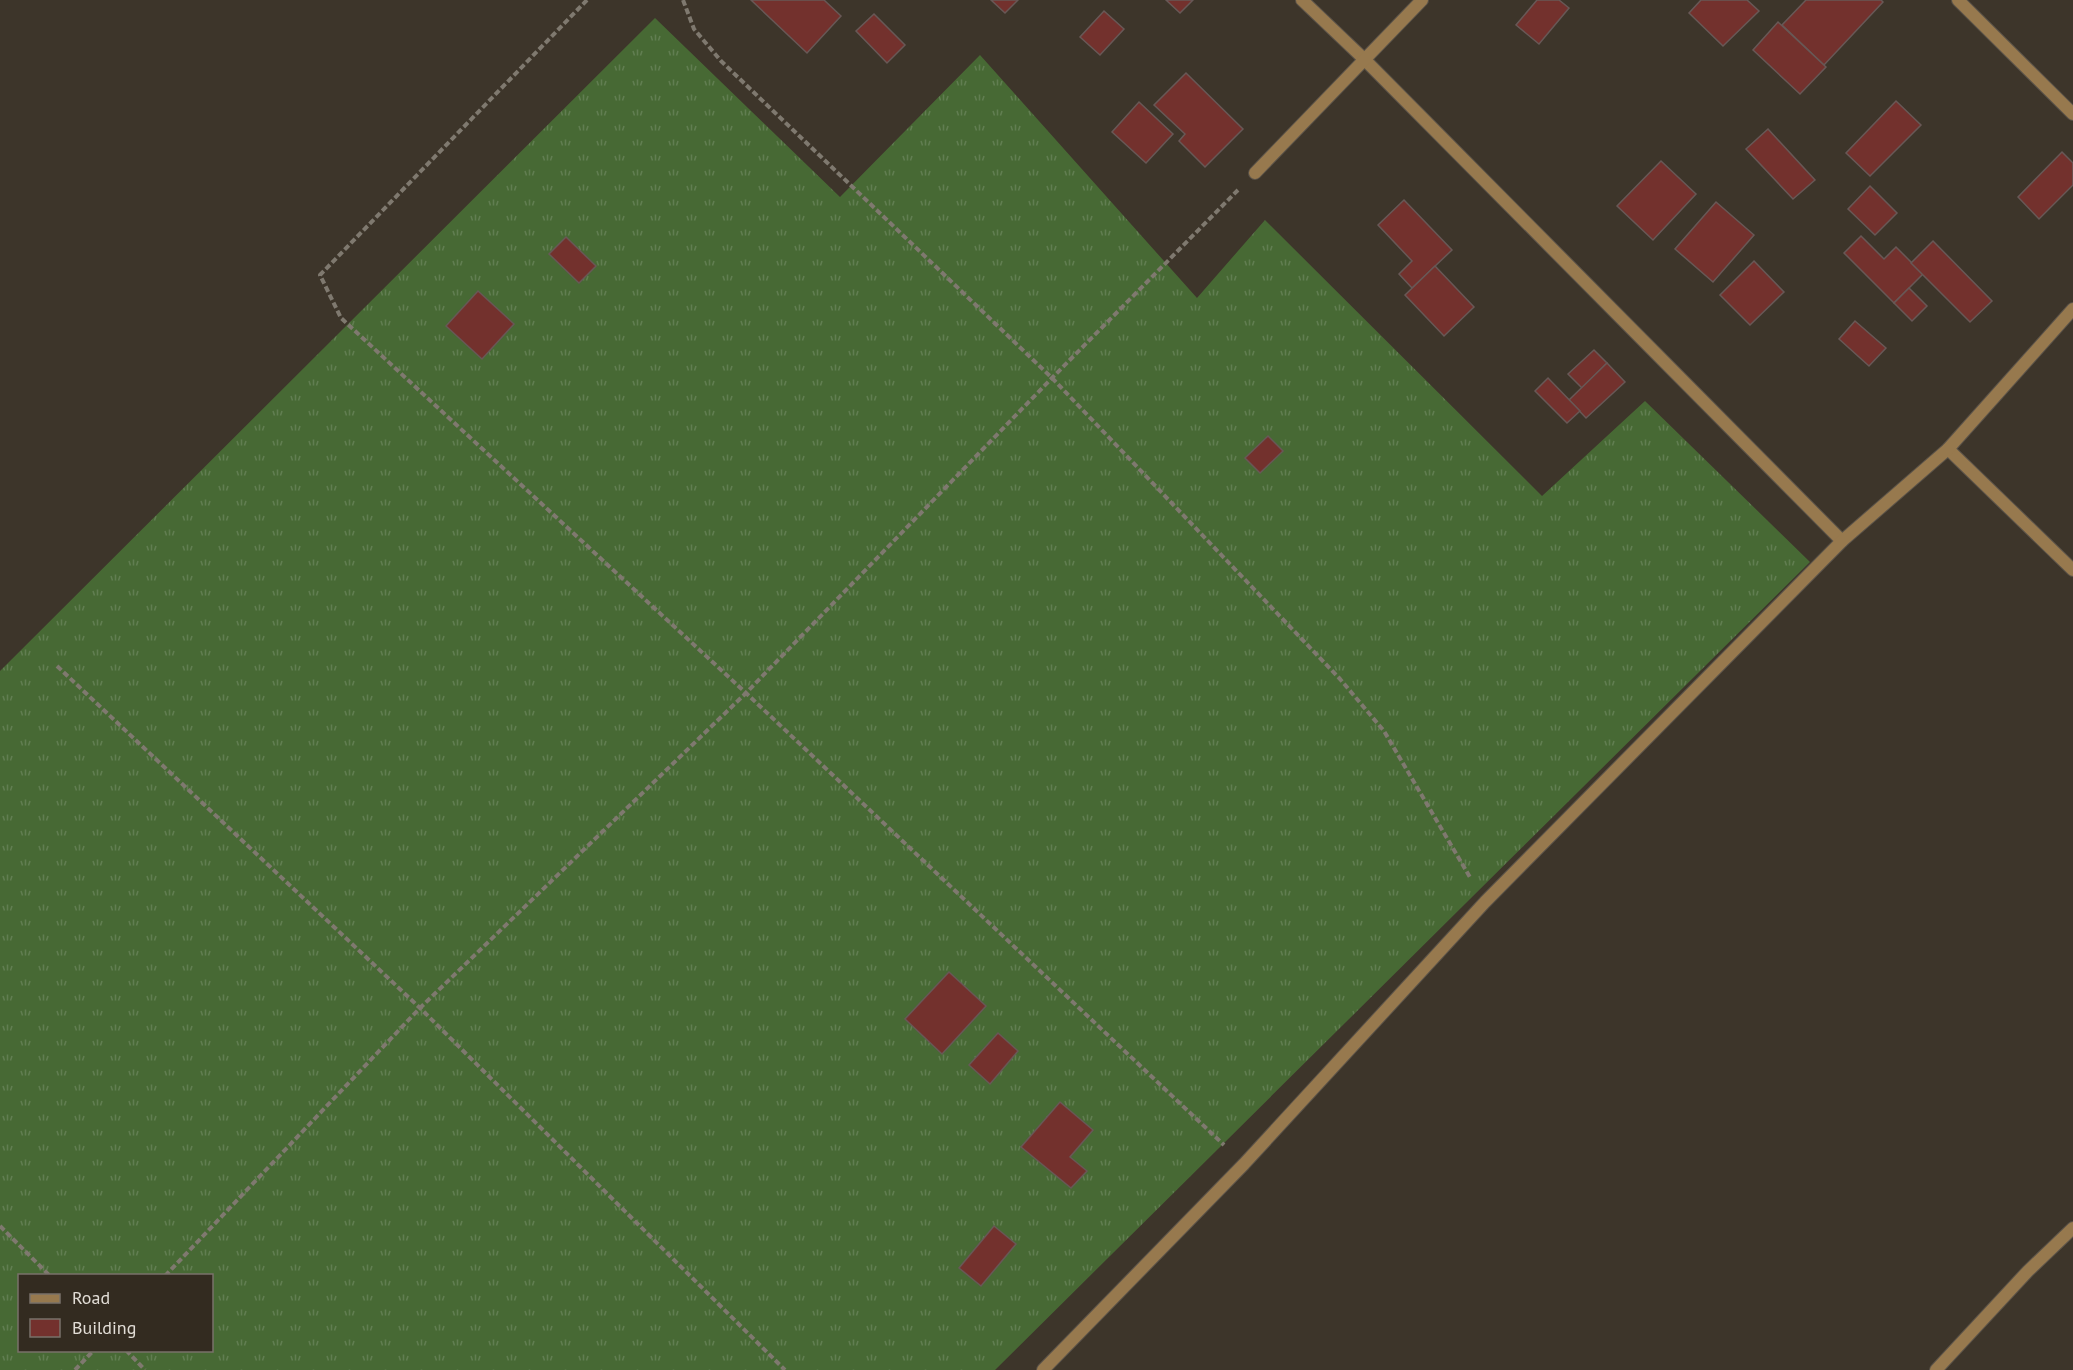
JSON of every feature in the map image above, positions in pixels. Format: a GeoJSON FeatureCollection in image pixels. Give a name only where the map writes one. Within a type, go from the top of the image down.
{"type":"FeatureCollection","features":[{"type":"Feature","properties":{"kind":"street"},"geometry":{"type":"LineString","coordinates":[[1302,0],[1364,59],[1842,541]]}},
{"type":"Feature","properties":{"kind":"street"},"geometry":{"type":"LineString","coordinates":[[1255,173],[1422,0]]}},
{"type":"Feature","properties":{"kind":"street"},"geometry":{"type":"LineString","coordinates":[[1958,0],[2073,114]]}},
{"type":"Feature","properties":{"kind":"street"},"geometry":{"type":"LineString","coordinates":[[1043,1370],[1244,1164],[1485,902],[1842,541],[1948,449],[2073,309]]}},
{"type":"Feature","properties":{"kind":"street"},"geometry":{"type":"LineString","coordinates":[[1948,449],[2073,570]]}},
{"type":"Feature","properties":{"kind":"street"},"geometry":{"type":"LineString","coordinates":[[1936,1370],[2028,1271],[2073,1228]]}},
{"type":"Feature","properties":{"kind":"path"},"geometry":{"type":"LineString","coordinates":[[587,0],[320,275],[341,318],[746,693],[1244,1164]]}},
{"type":"Feature","properties":{"kind":"path"},"geometry":{"type":"LineString","coordinates":[[683,0],[694,29],[721,61],[1052,378],[1340,679],[1384,731],[1485,902]]}},
{"type":"Feature","properties":{"kind":"path"},"geometry":{"type":"LineString","coordinates":[[166,1274],[420,1008],[746,693],[1255,173]]}},
{"type":"Feature","properties":{"kind":"path"},"geometry":{"type":"LineString","coordinates":[[57,666],[420,1008],[784,1370]]}},
{"type":"Feature","properties":{"kind":"path"},"geometry":{"type":"LineString","coordinates":[[0,1226],[49,1274]]}},
{"type":"Feature","properties":{"kind":"path"},"geometry":{"type":"LineString","coordinates":[[75,1370],[92,1352]]}},
{"type":"Feature","properties":{"kind":"path"},"geometry":{"type":"LineString","coordinates":[[128,1352],[145,1370]]}},
{"type":"Feature","properties":{"kind":"green space"},"geometry":{"type":"Polygon","coordinates":[[[655,18],[840,197],[980,55],[1197,298],[1265,220],[1542,496],[1645,401],[1810,562],[995,1370],[0,1370],[0,671],[655,18]]]}},
{"type":"Feature","properties":{"kind":"building"},"geometry":{"type":"Polygon","coordinates":[[[751,0],[824,0],[841,16],[807,53],[751,0]]]}},
{"type":"Feature","properties":{"kind":"building"},"geometry":{"type":"Polygon","coordinates":[[[991,0],[1018,0],[1005,13],[991,0]]]}},
{"type":"Feature","properties":{"kind":"building"},"geometry":{"type":"Polygon","coordinates":[[[1166,0],[1193,0],[1180,13],[1166,0]]]}},
{"type":"Feature","properties":{"kind":"building"},"geometry":{"type":"Polygon","coordinates":[[[1537,0],[1559,0],[1569,8],[1539,44],[1516,25],[1537,0]]]}},
{"type":"Feature","properties":{"kind":"building"},"geometry":{"type":"Polygon","coordinates":[[[1701,0],[1747,0],[1759,11],[1723,46],[1689,13],[1701,0]]]}},
{"type":"Feature","properties":{"kind":"building"},"geometry":{"type":"Polygon","coordinates":[[[1806,0],[1881,0],[1883,2],[1824,65],[1782,25],[1806,0]]]}},
{"type":"Feature","properties":{"kind":"building"},"geometry":{"type":"Polygon","coordinates":[[[1104,11],[1124,29],[1100,55],[1080,37],[1104,11]]]}},
{"type":"Feature","properties":{"kind":"building"},"geometry":{"type":"Polygon","coordinates":[[[874,14],[905,45],[887,63],[856,31],[874,14]]]}},
{"type":"Feature","properties":{"kind":"building"},"geometry":{"type":"Polygon","coordinates":[[[1778,22],[1826,67],[1800,94],[1753,50],[1778,22]]]}},
{"type":"Feature","properties":{"kind":"building"},"geometry":{"type":"Polygon","coordinates":[[[1186,73],[1243,129],[1205,167],[1179,141],[1185,134],[1154,105],[1186,73]]]}},
{"type":"Feature","properties":{"kind":"building"},"geometry":{"type":"Polygon","coordinates":[[[1896,101],[1921,125],[1870,176],[1846,153],[1896,101]]]}},
{"type":"Feature","properties":{"kind":"building"},"geometry":{"type":"Polygon","coordinates":[[[1139,102],[1173,134],[1146,163],[1112,132],[1139,102]]]}},
{"type":"Feature","properties":{"kind":"building"},"geometry":{"type":"Polygon","coordinates":[[[1768,129],[1815,180],[1793,199],[1746,149],[1768,129]]]}},
{"type":"Feature","properties":{"kind":"building"},"geometry":{"type":"Polygon","coordinates":[[[2062,152],[2073,163],[2073,185],[2039,219],[2018,197],[2062,152]]]}},
{"type":"Feature","properties":{"kind":"building"},"geometry":{"type":"Polygon","coordinates":[[[1661,161],[1696,194],[1653,240],[1617,206],[1661,161]]]}},
{"type":"Feature","properties":{"kind":"building"},"geometry":{"type":"Polygon","coordinates":[[[1870,186],[1897,213],[1875,235],[1848,209],[1870,186]]]}},
{"type":"Feature","properties":{"kind":"building"},"geometry":{"type":"Polygon","coordinates":[[[1404,200],[1452,250],[1412,288],[1399,274],[1412,261],[1378,225],[1404,200]]]}},
{"type":"Feature","properties":{"kind":"building"},"geometry":{"type":"Polygon","coordinates":[[[1716,202],[1754,235],[1713,282],[1675,249],[1716,202]]]}},
{"type":"Feature","properties":{"kind":"building"},"geometry":{"type":"Polygon","coordinates":[[[1861,236],[1884,259],[1896,247],[1923,274],[1894,303],[1844,253],[1861,236]]]}},
{"type":"Feature","properties":{"kind":"building"},"geometry":{"type":"Polygon","coordinates":[[[566,237],[596,266],[579,283],[549,254],[566,237]]]}},
{"type":"Feature","properties":{"kind":"building"},"geometry":{"type":"Polygon","coordinates":[[[1933,241],[1992,301],[1970,322],[1911,263],[1933,241]]]}},
{"type":"Feature","properties":{"kind":"building"},"geometry":{"type":"Polygon","coordinates":[[[1754,261],[1784,292],[1750,325],[1720,295],[1754,261]]]}},
{"type":"Feature","properties":{"kind":"building"},"geometry":{"type":"Polygon","coordinates":[[[1435,266],[1474,307],[1444,336],[1405,295],[1435,266]]]}},
{"type":"Feature","properties":{"kind":"building"},"geometry":{"type":"Polygon","coordinates":[[[1909,288],[1927,306],[1912,321],[1894,303],[1909,288]]]}},
{"type":"Feature","properties":{"kind":"building"},"geometry":{"type":"Polygon","coordinates":[[[478,291],[514,324],[482,359],[446,326],[478,291]]]}},
{"type":"Feature","properties":{"kind":"building"},"geometry":{"type":"Polygon","coordinates":[[[1855,321],[1886,348],[1869,366],[1839,339],[1855,321]]]}},
{"type":"Feature","properties":{"kind":"building"},"geometry":{"type":"Polygon","coordinates":[[[1594,350],[1607,363],[1582,388],[1568,374],[1594,350]]]}},
{"type":"Feature","properties":{"kind":"building"},"geometry":{"type":"Polygon","coordinates":[[[1607,363],[1625,382],[1586,418],[1569,400],[1607,363]]]}},
{"type":"Feature","properties":{"kind":"building"},"geometry":{"type":"Polygon","coordinates":[[[1548,378],[1580,411],[1567,423],[1535,391],[1548,378]]]}},
{"type":"Feature","properties":{"kind":"building"},"geometry":{"type":"Polygon","coordinates":[[[1268,436],[1283,451],[1260,473],[1245,458],[1268,436]]]}},
{"type":"Feature","properties":{"kind":"building"},"geometry":{"type":"Polygon","coordinates":[[[949,972],[986,1006],[942,1054],[905,1019],[949,972]]]}},
{"type":"Feature","properties":{"kind":"building"},"geometry":{"type":"Polygon","coordinates":[[[998,1033],[1018,1051],[990,1084],[969,1065],[998,1033]]]}},
{"type":"Feature","properties":{"kind":"building"},"geometry":{"type":"Polygon","coordinates":[[[1060,1102],[1093,1130],[1070,1157],[1087,1171],[1071,1188],[1021,1147],[1060,1102]]]}},
{"type":"Feature","properties":{"kind":"building"},"geometry":{"type":"Polygon","coordinates":[[[994,1226],[1016,1244],[981,1286],[959,1268],[994,1226]]]}}]}
